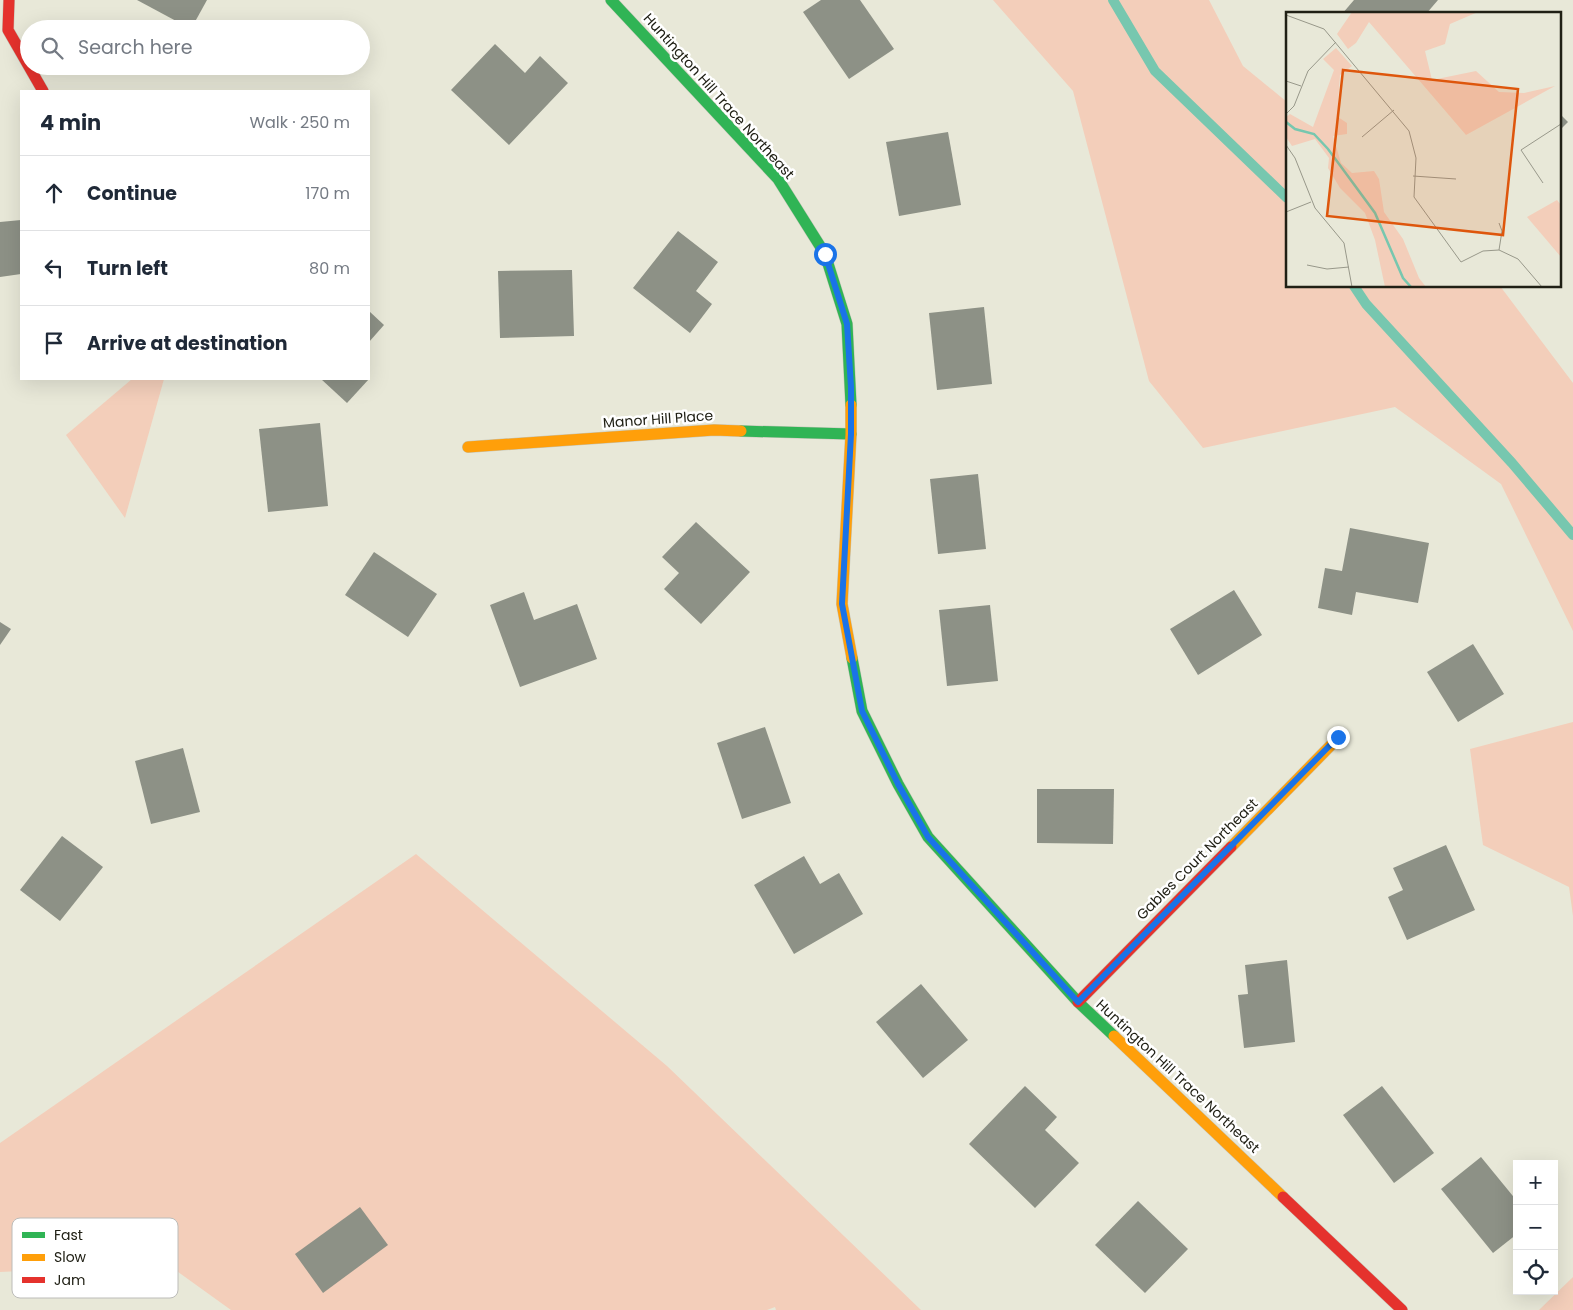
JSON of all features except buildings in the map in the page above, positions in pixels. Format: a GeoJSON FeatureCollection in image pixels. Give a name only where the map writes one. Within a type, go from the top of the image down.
{"type":"FeatureCollection","features":[{"type":"Feature","properties":{"kind":"street"},"geometry":{"type":"LineString","coordinates":[[9,0],[8,30],[20,51]]}},
{"type":"Feature","properties":{"kind":"street","name":"Huntington Hill Trace Northeast"},"geometry":{"type":"LineString","coordinates":[[611,0],[778,179],[825,254],[847,324],[851,387],[851,434],[842,604],[862,711],[898,784],[928,837],[1078,1002],[1402,1310]]}},
{"type":"Feature","properties":{"kind":"street"},"geometry":{"type":"LineString","coordinates":[[34,75],[42,90]]}},
{"type":"Feature","properties":{"kind":"street","name":"Manor Hill Place"},"geometry":{"type":"LineString","coordinates":[[468,447],[714,430],[851,434]]}},
{"type":"Feature","properties":{"kind":"street","name":"Gables Court Northeast"},"geometry":{"type":"LineString","coordinates":[[1078,1002],[1338,737]]}},
{"type":"Feature","properties":{"kind":"shaded area"},"geometry":{"type":"Polygon","coordinates":[[[993,0],[1209,0],[1243,66],[1286,101],[1286,288],[1502,288],[1573,383],[1573,631],[1501,484],[1395,407],[1203,448],[1149,381],[1073,91],[993,0]]]}},
{"type":"Feature","properties":{"kind":"shaded area"},"geometry":{"type":"Polygon","coordinates":[[[131,380],[164,380],[125,518],[66,435],[131,380]]]}},
{"type":"Feature","properties":{"kind":"shaded area"},"geometry":{"type":"Polygon","coordinates":[[[1573,722],[1573,916],[1569,887],[1483,845],[1470,749],[1573,722]]]}},
{"type":"Feature","properties":{"kind":"shaded area"},"geometry":{"type":"Polygon","coordinates":[[[416,854],[667,1066],[921,1310],[776,1310],[775,1307],[767,1310],[231,1310],[178,1272],[178,1218],[12,1218],[12,1271],[0,1272],[0,1143],[416,854]]]}},
{"type":"Feature","properties":{"kind":"shaded area"},"geometry":{"type":"Polygon","coordinates":[[[1573,1277],[1573,1310],[1539,1310],[1554,1295],[1558,1295],[1558,1292],[1573,1277]]]}},
{"type":"Feature","properties":{"kind":"waterway"},"geometry":{"type":"LineString","coordinates":[[1113,0],[1155,71],[1286,197]]}},
{"type":"Feature","properties":{"kind":"waterway"},"geometry":{"type":"LineString","coordinates":[[1355,288],[1366,304],[1512,463],[1573,535]]}},
{"type":"Feature","properties":{"kind":"traffic: fast"},"geometry":{"type":"LineString","coordinates":[[611,0],[778,179],[825,254],[847,324],[851,405]]}},
{"type":"Feature","properties":{"kind":"traffic: fast"},"geometry":{"type":"LineString","coordinates":[[741,431],[851,434]]}},
{"type":"Feature","properties":{"kind":"traffic: fast"},"geometry":{"type":"LineString","coordinates":[[852,658],[862,711],[898,784],[928,837],[1078,1002],[1114,1036]]}},
{"type":"Feature","properties":{"kind":"traffic: slow"},"geometry":{"type":"LineString","coordinates":[[851,405],[842,604],[852,658]]}},
{"type":"Feature","properties":{"kind":"traffic: slow"},"geometry":{"type":"LineString","coordinates":[[468,447],[714,430],[741,431]]}},
{"type":"Feature","properties":{"kind":"traffic: slow"},"geometry":{"type":"LineString","coordinates":[[1231,847],[1339,737]]}},
{"type":"Feature","properties":{"kind":"traffic: slow"},"geometry":{"type":"LineString","coordinates":[[1114,1036],[1283,1197]]}},
{"type":"Feature","properties":{"kind":"traffic: jam"},"geometry":{"type":"LineString","coordinates":[[9,0],[8,30],[20,51]]}},
{"type":"Feature","properties":{"kind":"traffic: jam"},"geometry":{"type":"LineString","coordinates":[[34,75],[42,90]]}},
{"type":"Feature","properties":{"kind":"traffic: jam"},"geometry":{"type":"LineString","coordinates":[[1078,1002],[1231,847]]}},
{"type":"Feature","properties":{"kind":"traffic: jam"},"geometry":{"type":"LineString","coordinates":[[1283,1197],[1402,1310]]}},
{"type":"Feature","properties":{"kind":"route"},"geometry":{"type":"LineString","coordinates":[[825,254],[847,324],[851,387],[851,434],[842,604],[862,711],[898,784],[928,837],[1078,1002],[1338,737]]}}]}
